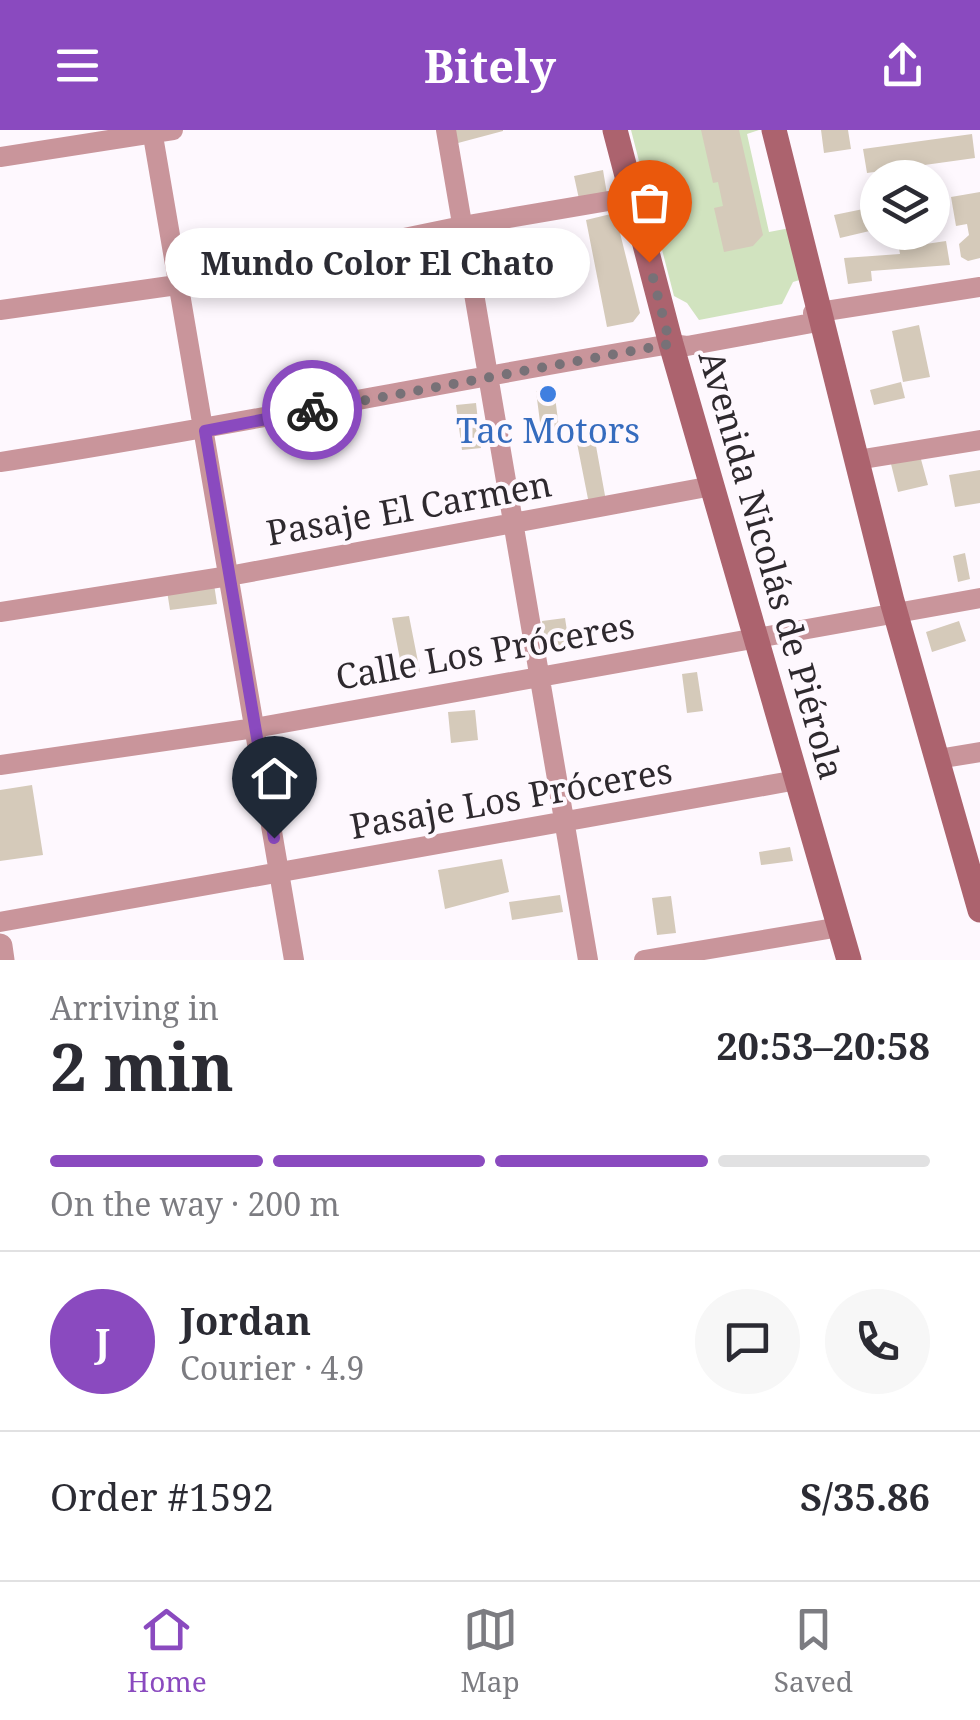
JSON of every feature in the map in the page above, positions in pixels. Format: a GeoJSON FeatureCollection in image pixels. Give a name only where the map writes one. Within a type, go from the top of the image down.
{"type":"FeatureCollection","features":[{"type":"Feature","properties":{"kind":"main road","name":"Avenida Nicolás de Piérola"},"geometry":{"type":"LineString","coordinates":[[615,130],[670,344],[849,960]]}},
{"type":"Feature","properties":{"kind":"main road"},"geometry":{"type":"LineString","coordinates":[[774,130],[896,614],[979,906]]}},
{"type":"Feature","properties":{"kind":"street"},"geometry":{"type":"LineString","coordinates":[[446,130],[588,960]]}},
{"type":"Feature","properties":{"kind":"street"},"geometry":{"type":"LineString","coordinates":[[0,157],[159,131],[177,285],[294,960]]}},
{"type":"Feature","properties":{"kind":"street"},"geometry":{"type":"LineString","coordinates":[[0,310],[177,285],[462,226],[632,197]]}},
{"type":"Feature","properties":{"kind":"street"},"geometry":{"type":"LineString","coordinates":[[0,462],[205,431],[488,374],[670,344],[684,337],[980,287]]}},
{"type":"Feature","properties":{"kind":"street"},"geometry":{"type":"LineString","coordinates":[[857,460],[980,440]]}},
{"type":"Feature","properties":{"kind":"street","name":"Pasaje El Carmen"},"geometry":{"type":"LineString","coordinates":[[0,612],[229,576],[712,486]]}},
{"type":"Feature","properties":{"kind":"street","name":"Calle Los Próceres"},"geometry":{"type":"LineString","coordinates":[[0,765],[255,728],[980,598]]}},
{"type":"Feature","properties":{"kind":"street"},"geometry":{"type":"LineString","coordinates":[[938,759],[980,752]]}},
{"type":"Feature","properties":{"kind":"street","name":"Pasaje Los Próceres"},"geometry":{"type":"LineString","coordinates":[[0,922],[797,780]]}},
{"type":"Feature","properties":{"kind":"street"},"geometry":{"type":"LineString","coordinates":[[644,960],[840,927]]}},
{"type":"Feature","properties":{"kind":"street"},"geometry":{"type":"LineString","coordinates":[[0,946],[2,960]]}},
{"type":"Feature","properties":{"kind":"green space"},"geometry":{"type":"Polygon","coordinates":[[[631,130],[759,130],[747,134],[769,232],[790,228],[803,279],[793,282],[782,304],[699,320],[687,303],[674,296],[631,130]]]}},
{"type":"Feature","properties":{"kind":"building"},"geometry":{"type":"Polygon","coordinates":[[[454,130],[503,130],[503,131],[458,143],[454,130]]]}},
{"type":"Feature","properties":{"kind":"building"},"geometry":{"type":"Polygon","coordinates":[[[701,130],[739,130],[763,235],[753,246],[724,252],[714,208],[723,206],[718,182],[713,183],[701,130]]]}},
{"type":"Feature","properties":{"kind":"building"},"geometry":{"type":"Polygon","coordinates":[[[821,130],[848,130],[851,149],[824,153],[821,130]]]}},
{"type":"Feature","properties":{"kind":"building"},"geometry":{"type":"Polygon","coordinates":[[[972,134],[975,158],[950,161],[865,160],[863,149],[972,134]]]}},
{"type":"Feature","properties":{"kind":"building"},"geometry":{"type":"Polygon","coordinates":[[[603,170],[607,194],[579,199],[574,176],[603,170]]]}},
{"type":"Feature","properties":{"kind":"building"},"geometry":{"type":"Polygon","coordinates":[[[980,192],[980,258],[968,261],[961,257],[959,244],[969,235],[967,224],[956,226],[951,197],[980,192]]]}},
{"type":"Feature","properties":{"kind":"building"},"geometry":{"type":"Polygon","coordinates":[[[860,210],[860,233],[840,238],[834,215],[860,210]]]}},
{"type":"Feature","properties":{"kind":"building"},"geometry":{"type":"Polygon","coordinates":[[[615,213],[640,313],[633,322],[607,327],[586,220],[615,213]]]}},
{"type":"Feature","properties":{"kind":"building"},"geometry":{"type":"Polygon","coordinates":[[[454,239],[460,273],[427,279],[422,245],[454,239]]]}},
{"type":"Feature","properties":{"kind":"building"},"geometry":{"type":"Polygon","coordinates":[[[899,250],[948,250],[950,265],[871,271],[872,281],[848,284],[844,258],[900,254],[899,250]]]}},
{"type":"Feature","properties":{"kind":"building"},"geometry":{"type":"Polygon","coordinates":[[[919,325],[930,377],[903,382],[892,331],[919,325]]]}},
{"type":"Feature","properties":{"kind":"building"},"geometry":{"type":"Polygon","coordinates":[[[901,382],[905,398],[874,405],[870,390],[901,382]]]}},
{"type":"Feature","properties":{"kind":"building"},"geometry":{"type":"Polygon","coordinates":[[[554,389],[559,428],[541,430],[536,391],[554,389]]]}},
{"type":"Feature","properties":{"kind":"building"},"geometry":{"type":"Polygon","coordinates":[[[476,403],[481,448],[462,450],[456,405],[476,403]]]}},
{"type":"Feature","properties":{"kind":"building"},"geometry":{"type":"Polygon","coordinates":[[[594,435],[606,501],[589,504],[576,438],[594,435]]]}},
{"type":"Feature","properties":{"kind":"building"},"geometry":{"type":"Polygon","coordinates":[[[919,452],[928,485],[898,492],[890,460],[919,452]]]}},
{"type":"Feature","properties":{"kind":"building"},"geometry":{"type":"Polygon","coordinates":[[[980,470],[980,503],[955,507],[949,475],[980,470]]]}},
{"type":"Feature","properties":{"kind":"building"},"geometry":{"type":"Polygon","coordinates":[[[965,553],[970,579],[958,582],[953,556],[965,553]]]}},
{"type":"Feature","properties":{"kind":"building"},"geometry":{"type":"Polygon","coordinates":[[[214,584],[217,604],[170,610],[167,591],[214,584]]]}},
{"type":"Feature","properties":{"kind":"building"},"geometry":{"type":"Polygon","coordinates":[[[409,616],[420,672],[403,675],[392,618],[409,616]]]}},
{"type":"Feature","properties":{"kind":"building"},"geometry":{"type":"Polygon","coordinates":[[[565,618],[569,644],[546,647],[542,621],[565,618]]]}},
{"type":"Feature","properties":{"kind":"building"},"geometry":{"type":"Polygon","coordinates":[[[959,621],[966,641],[932,652],[926,632],[959,621]]]}},
{"type":"Feature","properties":{"kind":"building"},"geometry":{"type":"Polygon","coordinates":[[[697,672],[703,711],[687,713],[682,674],[697,672]]]}},
{"type":"Feature","properties":{"kind":"building"},"geometry":{"type":"Polygon","coordinates":[[[475,710],[478,740],[451,743],[448,712],[475,710]]]}},
{"type":"Feature","properties":{"kind":"building"},"geometry":{"type":"Polygon","coordinates":[[[32,785],[43,855],[0,861],[0,790],[32,785]]]}},
{"type":"Feature","properties":{"kind":"building"},"geometry":{"type":"Polygon","coordinates":[[[790,847],[793,861],[761,865],[759,852],[790,847]]]}},
{"type":"Feature","properties":{"kind":"building"},"geometry":{"type":"Polygon","coordinates":[[[502,859],[509,892],[445,909],[438,870],[502,859]]]}},
{"type":"Feature","properties":{"kind":"building"},"geometry":{"type":"Polygon","coordinates":[[[560,895],[563,912],[512,920],[509,902],[560,895]]]}},
{"type":"Feature","properties":{"kind":"building"},"geometry":{"type":"Polygon","coordinates":[[[671,896],[676,933],[657,935],[652,898],[671,896]]]}},
{"type":"Feature","properties":{"kind":"way so far"},"geometry":{"type":"LineString","coordinates":[[312,410],[488,374],[670,344],[649,262]]}},
{"type":"Feature","properties":{"kind":"place","name":"Mundo Color El Chato"},"geometry":{"type":"Point","coordinates":[649,262]}},
{"type":"Feature","properties":{"kind":"place","name":"Tac Motors"},"geometry":{"type":"Point","coordinates":[548,394]}},
{"type":"Feature","properties":{"kind":"route"},"geometry":{"type":"LineString","coordinates":[[274,838],[205,431],[312,410]]}}]}
